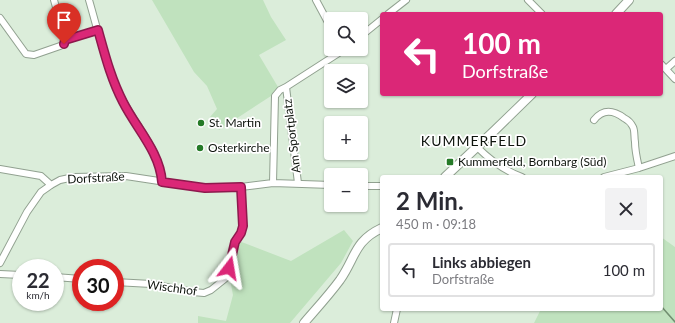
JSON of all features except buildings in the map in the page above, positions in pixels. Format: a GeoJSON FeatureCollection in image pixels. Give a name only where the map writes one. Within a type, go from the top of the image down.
{"type":"FeatureCollection","features":[{"type":"Feature","properties":{"kind":"street"},"geometry":{"type":"LineString","coordinates":[[54,0],[65,40]]}},
{"type":"Feature","properties":{"kind":"street"},"geometry":{"type":"LineString","coordinates":[[89,0],[104,55],[118,92],[128,112],[149,145],[156,160],[162,182]]}},
{"type":"Feature","properties":{"kind":"street"},"geometry":{"type":"LineString","coordinates":[[316,0],[324,15]]}},
{"type":"Feature","properties":{"kind":"street"},"geometry":{"type":"LineString","coordinates":[[391,12],[406,0]]}},
{"type":"Feature","properties":{"kind":"street"},"geometry":{"type":"LineString","coordinates":[[528,0],[540,12]]}},
{"type":"Feature","properties":{"kind":"street"},"geometry":{"type":"LineString","coordinates":[[618,12],[629,0]]}},
{"type":"Feature","properties":{"kind":"street"},"geometry":{"type":"LineString","coordinates":[[0,18],[26,54],[34,54],[60,46],[64,44],[65,40],[98,30]]}},
{"type":"Feature","properties":{"kind":"street"},"geometry":{"type":"LineString","coordinates":[[368,30],[380,21]]}},
{"type":"Feature","properties":{"kind":"street","name":"Am Sportplatz"},"geometry":{"type":"LineString","coordinates":[[298,183],[286,87],[332,56]]}},
{"type":"Feature","properties":{"kind":"street"},"geometry":{"type":"LineString","coordinates":[[675,61],[664,66],[675,79]]}},
{"type":"Feature","properties":{"kind":"street"},"geometry":{"type":"LineString","coordinates":[[273,182],[275,96],[280,90],[286,87]]}},
{"type":"Feature","properties":{"kind":"street"},"geometry":{"type":"LineString","coordinates":[[447,175],[530,96]]}},
{"type":"Feature","properties":{"kind":"street"},"geometry":{"type":"LineString","coordinates":[[594,120],[599,114],[611,111],[618,113],[628,120],[634,130],[639,168]]}},
{"type":"Feature","properties":{"kind":"street"},"geometry":{"type":"LineString","coordinates":[[477,147],[487,157],[515,175]]}},
{"type":"Feature","properties":{"kind":"street"},"geometry":{"type":"LineString","coordinates":[[612,175],[675,156]]}},
{"type":"Feature","properties":{"kind":"street"},"geometry":{"type":"LineString","coordinates":[[0,169],[41,176],[51,185]]}},
{"type":"Feature","properties":{"kind":"street","name":"Dorfstraße"},"geometry":{"type":"LineString","coordinates":[[0,263],[27,212],[41,192],[60,180],[74,177],[113,175],[205,188],[241,187],[273,182],[324,185]]}},
{"type":"Feature","properties":{"kind":"street"},"geometry":{"type":"LineString","coordinates":[[368,186],[380,186]]}},
{"type":"Feature","properties":{"kind":"street","name":"Wischhof"},"geometry":{"type":"LineString","coordinates":[[124,282],[151,284],[204,293],[211,290],[226,278],[235,242],[241,233],[243,226],[241,187]]}},
{"type":"Feature","properties":{"kind":"street"},"geometry":{"type":"LineString","coordinates":[[304,323],[341,278],[358,246],[364,238],[372,232],[380,229]]}},
{"type":"Feature","properties":{"kind":"street"},"geometry":{"type":"LineString","coordinates":[[0,274],[12,275]]}},
{"type":"Feature","properties":{"kind":"street"},"geometry":{"type":"LineString","coordinates":[[394,323],[397,311]]}},
{"type":"Feature","properties":{"kind":"green space"},"geometry":{"type":"Polygon","coordinates":[[[152,0],[263,0],[271,17],[286,40],[259,55],[278,87],[271,96],[219,130],[210,117],[217,109],[207,86],[194,72],[152,0]]]}},
{"type":"Feature","properties":{"kind":"green space"},"geometry":{"type":"Polygon","coordinates":[[[344,230],[353,241],[341,263],[290,323],[198,323],[198,316],[226,321],[233,295],[230,279],[239,241],[291,261],[344,230]]]}},
{"type":"Feature","properties":{"kind":"green space"},"geometry":{"type":"Polygon","coordinates":[[[663,238],[675,247],[675,323],[534,323],[540,311],[663,311],[663,238]]]}},
{"type":"Feature","properties":{"kind":"waterway"},"geometry":{"type":"LineString","coordinates":[[663,308],[675,322]]}},
{"type":"Feature","properties":{"kind":"place","name":"St. Martin"},"geometry":{"type":"Point","coordinates":[201,123]}},
{"type":"Feature","properties":{"kind":"place","name":"Osterkirche"},"geometry":{"type":"Point","coordinates":[200,148]}},
{"type":"Feature","properties":{"kind":"place","name":"Kummerfeld, Bornbarg (Süd)"},"geometry":{"type":"Point","coordinates":[450,162]}},
{"type":"Feature","properties":{"kind":"district","name":"KUMMERFELD"},"geometry":{"type":"Point","coordinates":[474,141]}},
{"type":"Feature","properties":{"kind":"route"},"geometry":{"type":"LineString","coordinates":[[64,44],[65,40],[98,30],[111,76],[128,112],[149,145],[162,176],[162,182],[205,188],[241,187],[243,226],[241,233],[235,242],[229,268]]}}]}
